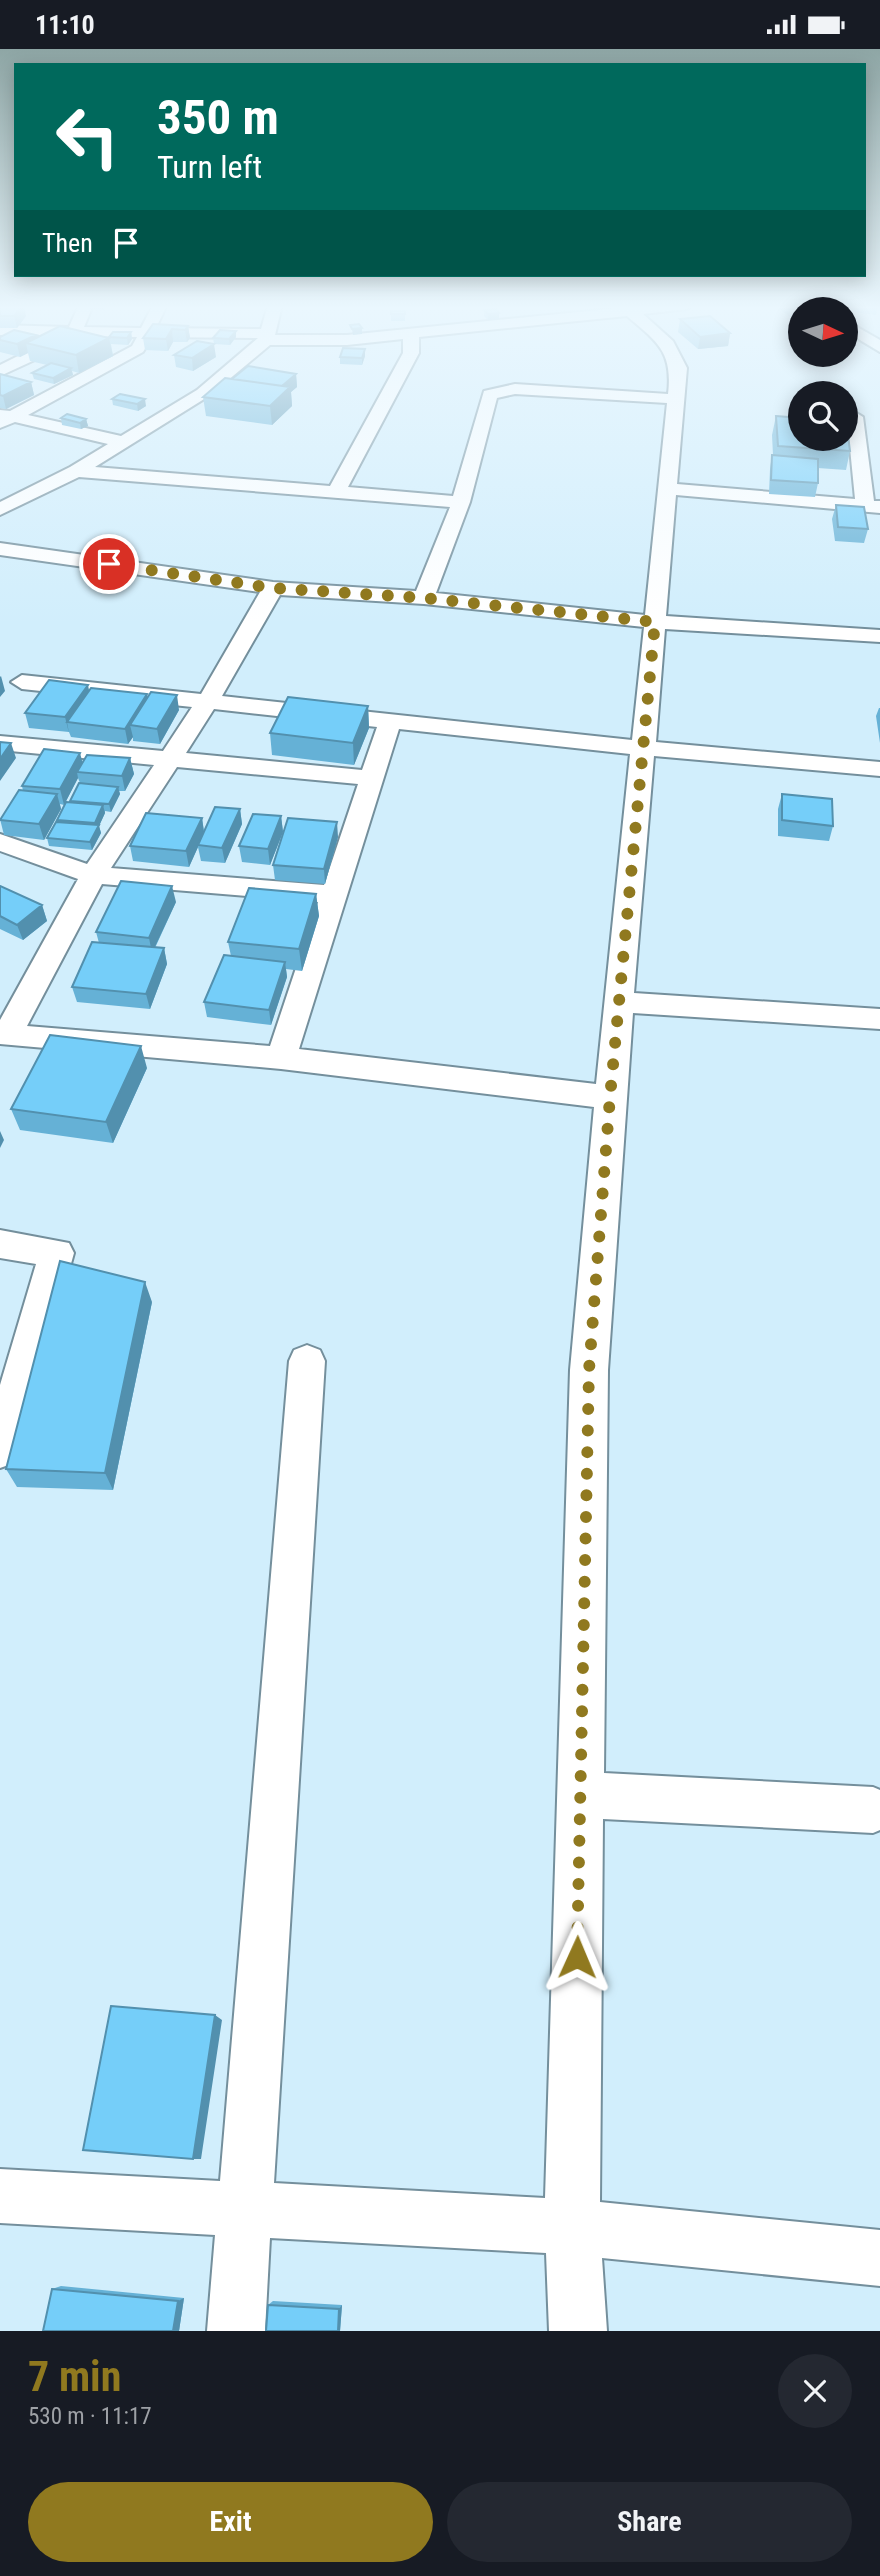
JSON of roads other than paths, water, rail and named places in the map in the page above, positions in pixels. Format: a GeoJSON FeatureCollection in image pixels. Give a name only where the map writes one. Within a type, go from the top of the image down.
{"type":"FeatureCollection","features":[{"type":"Feature","properties":{"kind":"street"},"geometry":{"type":"LineString","coordinates":[[0,509],[76,471],[173,411]]}},
{"type":"Feature","properties":{"kind":"street"},"geometry":{"type":"LineString","coordinates":[[336,492],[379,411]]}},
{"type":"Feature","properties":{"kind":"street"},"geometry":{"type":"LineString","coordinates":[[424,598],[461,502],[486,411]]}},
{"type":"Feature","properties":{"kind":"street"},"geometry":{"type":"LineString","coordinates":[[578,2331],[572,2227],[589,1370],[610,1097],[675,411]]}},
{"type":"Feature","properties":{"kind":"street"},"geometry":{"type":"LineString","coordinates":[[4,417],[124,442]]}},
{"type":"Feature","properties":{"kind":"street"},"geometry":{"type":"LineString","coordinates":[[667,489],[872,506],[858,433]]}},
{"type":"Feature","properties":{"kind":"street"},"geometry":{"type":"LineString","coordinates":[[76,471],[461,502]]}},
{"type":"Feature","properties":{"kind":"street"},"geometry":{"type":"LineString","coordinates":[[0,549],[273,588],[424,598],[655,622],[880,636]]}},
{"type":"Feature","properties":{"kind":"street"},"geometry":{"type":"LineString","coordinates":[[273,588],[208,701],[93,875],[4,1033],[281,1058],[610,1097]]}},
{"type":"Feature","properties":{"kind":"street"},"geometry":{"type":"LineString","coordinates":[[22,681],[643,748],[880,769]]}},
{"type":"Feature","properties":{"kind":"street"},"geometry":{"type":"LineString","coordinates":[[281,1058],[390,722]]}},
{"type":"Feature","properties":{"kind":"street"},"geometry":{"type":"LineString","coordinates":[[0,743],[370,778]]}},
{"type":"Feature","properties":{"kind":"street"},"geometry":{"type":"LineString","coordinates":[[0,842],[93,875],[336,895]]}},
{"type":"Feature","properties":{"kind":"street"},"geometry":{"type":"LineString","coordinates":[[619,1002],[880,1019]]}},
{"type":"Feature","properties":{"kind":"street"},"geometry":{"type":"LineString","coordinates":[[0,1244],[57,1253],[0,1450]]}},
{"type":"Feature","properties":{"kind":"street"},"geometry":{"type":"LineString","coordinates":[[236,2331],[247,2211],[307,1361]]}},
{"type":"Feature","properties":{"kind":"street"},"geometry":{"type":"LineString","coordinates":[[580,1795],[873,1810]]}},
{"type":"Feature","properties":{"kind":"street"},"geometry":{"type":"LineString","coordinates":[[0,2196],[572,2227],[880,2258]]}}]}
